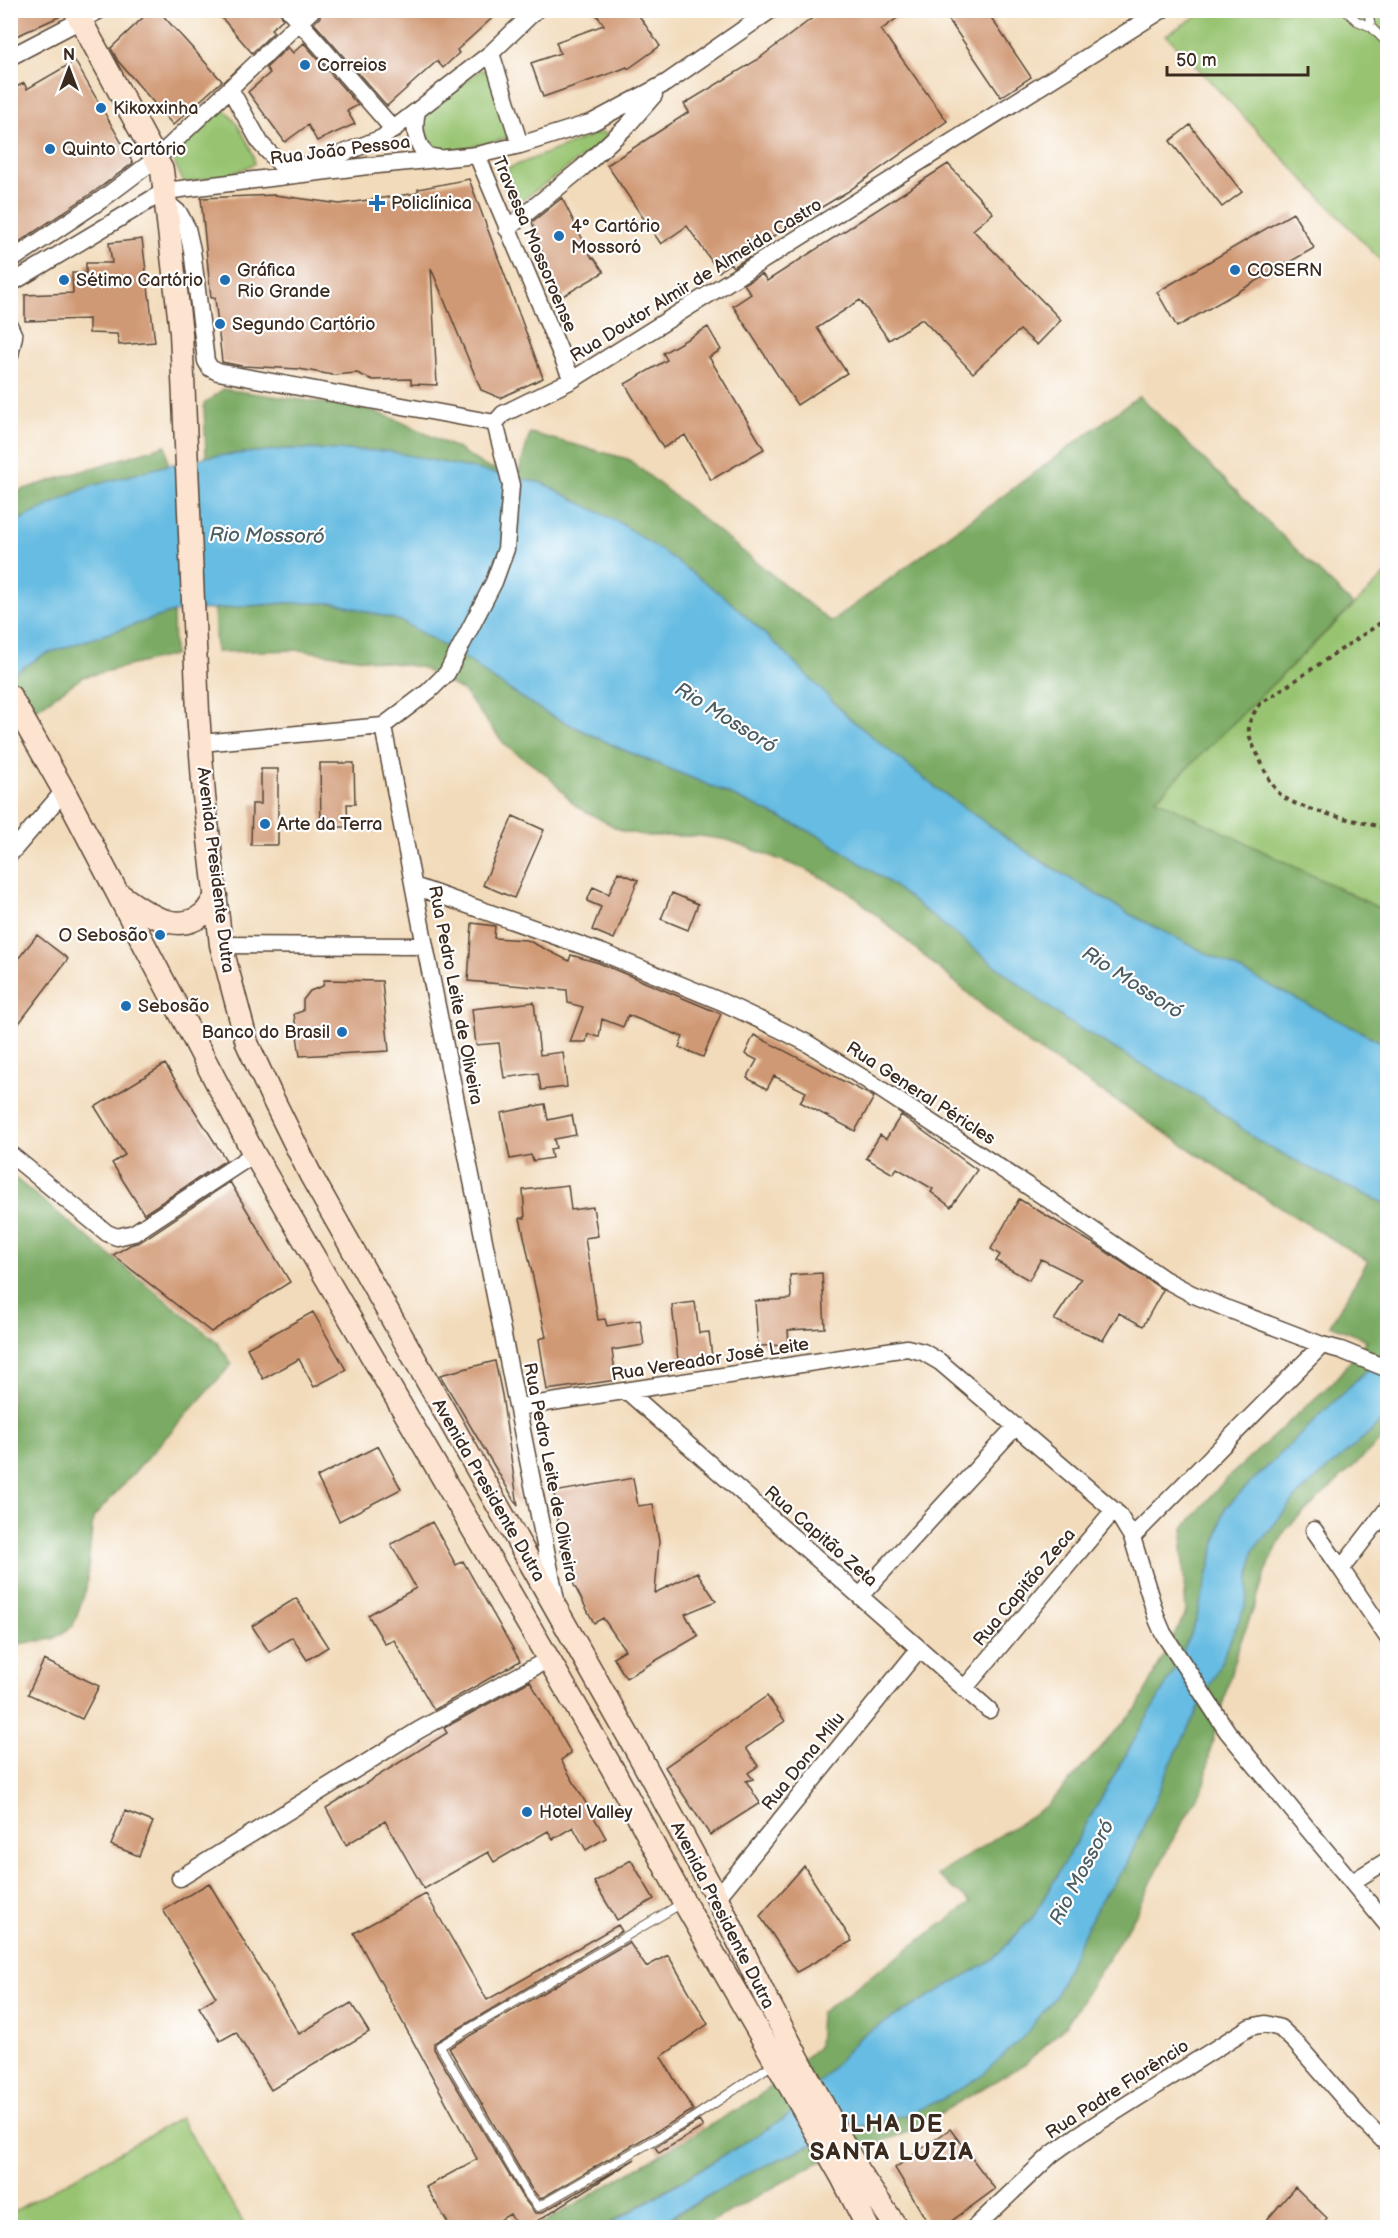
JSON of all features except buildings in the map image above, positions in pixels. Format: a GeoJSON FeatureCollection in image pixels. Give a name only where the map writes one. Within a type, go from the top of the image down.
{"type":"FeatureCollection","features":[{"type":"Feature","properties":{"kind":"main road","name":"Avenida Presidente Dutra"},"geometry":{"type":"LineString","coordinates":[[78,16],[162,171],[180,333],[204,796],[222,945],[234,1000],[248,1043],[310,1174],[639,1755],[717,1899],[785,2064]]}},
{"type":"Feature","properties":{"kind":"main road","name":"Avenida Presidente Dutra"},"geometry":{"type":"LineString","coordinates":[[10,696],[64,791],[254,1154],[612,1768],[684,1902],[785,2064],[850,2174],[897,2228]]}},
{"type":"Feature","properties":{"kind":"main road"},"geometry":{"type":"LineString","coordinates":[[116,891],[153,916],[176,923],[192,921],[204,914],[216,896]]}},
{"type":"Feature","properties":{"kind":"main road"},"geometry":{"type":"LineString","coordinates":[[277,1194],[310,1174]]}},
{"type":"Feature","properties":{"kind":"main road"},"geometry":{"type":"LineString","coordinates":[[612,1768],[639,1755]]}},
{"type":"Feature","properties":{"kind":"main road","name":"Avenida Presidente Dutra"},"geometry":{"type":"LineString","coordinates":[[850,2174],[868,2228]]}},
{"type":"Feature","properties":{"kind":"street"},"geometry":{"type":"LineString","coordinates":[[10,57],[78,16],[100,10]]}},
{"type":"Feature","properties":{"kind":"street"},"geometry":{"type":"LineString","coordinates":[[10,261],[101,200],[157,158],[230,89],[295,16],[312,10]]}},
{"type":"Feature","properties":{"kind":"street"},"geometry":{"type":"LineString","coordinates":[[230,89],[261,144],[281,165],[300,166],[318,163],[372,143],[394,130],[491,52],[536,10]]}},
{"type":"Feature","properties":{"kind":"street"},"geometry":{"type":"LineString","coordinates":[[507,230],[582,168],[627,126],[666,83],[771,10]]}},
{"type":"Feature","properties":{"kind":"street","name":"Rua Doutor Almir de Almeida Castro"},"geometry":{"type":"LineString","coordinates":[[495,423],[503,414],[515,407],[572,380],[1162,10]]}},
{"type":"Feature","properties":{"kind":"street"},"geometry":{"type":"LineString","coordinates":[[295,16],[394,130]]}},
{"type":"Feature","properties":{"kind":"street"},"geometry":{"type":"LineString","coordinates":[[491,52],[520,145]]}},
{"type":"Feature","properties":{"kind":"street","name":"Rua João Pessoa"},"geometry":{"type":"LineString","coordinates":[[165,197],[477,155],[520,145],[593,122],[666,83]]}},
{"type":"Feature","properties":{"kind":"street"},"geometry":{"type":"LineString","coordinates":[[417,112],[414,123],[420,146],[428,156],[442,158]]}},
{"type":"Feature","properties":{"kind":"street","name":"Travessa Mossoroense"},"geometry":{"type":"LineString","coordinates":[[477,155],[572,380]]}},
{"type":"Feature","properties":{"kind":"street"},"geometry":{"type":"LineString","coordinates":[[10,284],[165,197],[179,213],[187,228],[192,250],[206,361],[210,368],[218,372],[495,423],[511,485],[506,549],[494,582],[447,673],[429,691],[383,726],[201,743]]}},
{"type":"Feature","properties":{"kind":"street"},"geometry":{"type":"LineString","coordinates":[[10,327],[14,336],[10,355]]}},
{"type":"Feature","properties":{"kind":"street","name":"Rua Pedro Leite de Oliveira"},"geometry":{"type":"LineString","coordinates":[[383,726],[559,1613]]}},
{"type":"Feature","properties":{"kind":"street"},"geometry":{"type":"LineString","coordinates":[[10,854],[64,791]]}},
{"type":"Feature","properties":{"kind":"street","name":"Rua General Péricles"},"geometry":{"type":"LineString","coordinates":[[414,886],[603,953],[720,1001],[788,1033],[858,1074],[933,1123],[1164,1279],[1228,1310],[1388,1369]]}},
{"type":"Feature","properties":{"kind":"street"},"geometry":{"type":"LineString","coordinates":[[222,945],[425,946]]}},
{"type":"Feature","properties":{"kind":"street"},"geometry":{"type":"LineString","coordinates":[[10,1154],[107,1233],[117,1237],[134,1233],[254,1154]]}},
{"type":"Feature","properties":{"kind":"street"},"geometry":{"type":"LineString","coordinates":[[1132,1537],[1322,1345]]}},
{"type":"Feature","properties":{"kind":"street","name":"Rua Vereador José Leite"},"geometry":{"type":"LineString","coordinates":[[519,1407],[907,1348],[923,1352],[940,1362],[1016,1426]]}},
{"type":"Feature","properties":{"kind":"street","name":"Rua Capitão Zeta"},"geometry":{"type":"LineString","coordinates":[[627,1391],[989,1710]]}},
{"type":"Feature","properties":{"kind":"street"},"geometry":{"type":"LineString","coordinates":[[860,1596],[1016,1426],[1114,1510],[1132,1537],[1163,1633],[1227,1731],[1388,1926]]}},
{"type":"Feature","properties":{"kind":"street"},"geometry":{"type":"LineString","coordinates":[[1341,1569],[1388,1508]]}},
{"type":"Feature","properties":{"kind":"street","name":"Rua Capitão Zeca"},"geometry":{"type":"LineString","coordinates":[[964,1689],[1114,1510]]}},
{"type":"Feature","properties":{"kind":"street"},"geometry":{"type":"LineString","coordinates":[[1314,1530],[1388,1638]]}},
{"type":"Feature","properties":{"kind":"street","name":"Rua Dona Milu"},"geometry":{"type":"LineString","coordinates":[[717,1899],[919,1649]]}},
{"type":"Feature","properties":{"kind":"street"},"geometry":{"type":"LineString","coordinates":[[180,1878],[419,1730],[549,1659]]}},
{"type":"Feature","properties":{"kind":"street"},"geometry":{"type":"LineString","coordinates":[[1352,1882],[1388,1860]]}},
{"type":"Feature","properties":{"kind":"street","name":"Rua Padre Florêncio"},"geometry":{"type":"LineString","coordinates":[[975,2228],[1052,2154],[1250,2027],[1266,2024],[1280,2028],[1388,2145]]}},
{"type":"Feature","properties":{"kind":"lane"},"geometry":{"type":"LineString","coordinates":[[1345,10],[1357,21],[1371,27],[1388,45]]}},
{"type":"Feature","properties":{"kind":"lane"},"geometry":{"type":"LineString","coordinates":[[1368,10],[1371,27]]}},
{"type":"Feature","properties":{"kind":"lane"},"geometry":{"type":"LineString","coordinates":[[684,1902],[440,2046],[526,2192],[538,2207],[785,2064]]}},
{"type":"Feature","properties":{"kind":"path"},"geometry":{"type":"LineString","coordinates":[[1388,618],[1260,704],[1250,720],[1249,729],[1250,740],[1275,788],[1283,797],[1307,808],[1388,829]]}},
{"type":"Feature","properties":{"kind":"green space"},"geometry":{"type":"Polygon","coordinates":[[[1205,11],[1387,11],[1387,267],[1166,35],[1205,11]]]}},
{"type":"Feature","properties":{"kind":"green space"},"geometry":{"type":"Polygon","coordinates":[[[480,70],[489,71],[509,136],[501,140],[448,152],[435,152],[429,146],[424,115],[480,70]]]}},
{"type":"Feature","properties":{"kind":"green space"},"geometry":{"type":"Polygon","coordinates":[[[221,108],[226,111],[242,133],[254,158],[254,164],[229,175],[184,183],[174,162],[173,152],[221,108]]]}},
{"type":"Feature","properties":{"kind":"green space"},"geometry":{"type":"Polygon","coordinates":[[[601,132],[606,134],[606,140],[517,204],[512,203],[501,178],[501,171],[601,132]]]}},
{"type":"Feature","properties":{"kind":"green space"},"geometry":{"type":"Polygon","coordinates":[[[223,389],[367,409],[397,420],[458,449],[486,467],[519,472],[530,433],[628,459],[831,622],[1139,396],[1353,605],[1156,799],[1387,912],[1387,1045],[1129,914],[1033,856],[936,788],[849,718],[783,651],[726,598],[542,483],[387,451],[290,449],[206,457],[204,404],[223,389]]]}},
{"type":"Feature","properties":{"kind":"green space"},"geometry":{"type":"Polygon","coordinates":[[[166,445],[168,465],[88,487],[11,524],[11,495],[18,491],[166,445]]]}},
{"type":"Feature","properties":{"kind":"green space"},"geometry":{"type":"Polygon","coordinates":[[[1387,573],[1387,912],[1155,799],[1387,573]]]}},
{"type":"Feature","properties":{"kind":"green space"},"geometry":{"type":"Polygon","coordinates":[[[286,603],[336,603],[401,621],[470,661],[491,678],[546,713],[619,748],[716,788],[820,836],[890,883],[1065,1020],[1202,1099],[1260,1142],[1337,1182],[1387,1204],[1387,1350],[1225,1508],[1196,1621],[1175,1669],[1033,1917],[992,1960],[860,2037],[787,2117],[604,2227],[536,2227],[755,2099],[818,2047],[820,2013],[971,1903],[937,1875],[1048,1805],[1137,1708],[1186,1612],[1182,1548],[1184,1528],[1224,1481],[1333,1382],[1367,1340],[1330,1325],[1368,1261],[1268,1200],[1024,1041],[848,891],[807,870],[728,840],[700,836],[648,836],[622,831],[576,806],[547,775],[505,745],[463,691],[420,667],[300,650],[216,652],[214,609],[286,603]]]}},
{"type":"Feature","properties":{"kind":"green space"},"geometry":{"type":"Polygon","coordinates":[[[173,612],[174,655],[83,677],[11,726],[11,675],[45,654],[173,612]]]}},
{"type":"Feature","properties":{"kind":"green space"},"geometry":{"type":"Polygon","coordinates":[[[11,1175],[216,1341],[232,1364],[93,1518],[86,1589],[73,1626],[53,1639],[11,1645],[11,1175]]]}},
{"type":"Feature","properties":{"kind":"green space"},"geometry":{"type":"Polygon","coordinates":[[[1387,1417],[1387,1435],[1286,1529],[1266,1570],[1237,1651],[1210,1751],[1205,1784],[1169,1846],[1135,1916],[1066,2025],[1026,2063],[908,2132],[817,2163],[702,2227],[653,2228],[745,2175],[808,2146],[857,2127],[1055,1997],[1102,1898],[1126,1866],[1169,1767],[1219,1667],[1246,1604],[1253,1551],[1296,1497],[1387,1417]]]}},
{"type":"Feature","properties":{"kind":"green space"},"geometry":{"type":"Polygon","coordinates":[[[180,2118],[246,2227],[11,2227],[11,2213],[180,2118]]]}},
{"type":"Feature","properties":{"kind":"water","name":"Rio Mossoró"},"geometry":{"type":"Polygon","coordinates":[[[286,449],[387,451],[542,483],[620,523],[726,598],[783,651],[849,718],[936,788],[1033,856],[1129,914],[1387,1045],[1387,1204],[1337,1182],[1260,1142],[1202,1099],[1065,1020],[890,883],[820,836],[716,788],[619,748],[546,713],[491,678],[470,661],[401,621],[336,603],[286,603],[173,612],[45,654],[11,675],[11,524],[88,487],[168,465],[206,457],[286,449]]]}},
{"type":"Feature","properties":{"kind":"water","name":"Rio Mossoró"},"geometry":{"type":"Polygon","coordinates":[[[1387,1350],[1387,1417],[1296,1497],[1253,1551],[1246,1604],[1219,1667],[1169,1767],[1126,1866],[1102,1898],[1055,1997],[1023,2037],[980,2077],[941,2100],[908,2114],[857,2127],[808,2146],[745,2175],[653,2227],[604,2228],[787,2117],[860,2037],[992,1960],[1033,1917],[1175,1669],[1196,1621],[1225,1508],[1387,1350]]]}},
{"type":"Feature","properties":{"kind":"place","name":"Correios"},"geometry":{"type":"Point","coordinates":[305,65]}},
{"type":"Feature","properties":{"kind":"place","name":"Kikoxxinha"},"geometry":{"type":"Point","coordinates":[101,108]}},
{"type":"Feature","properties":{"kind":"place","name":"Quinto Cartório"},"geometry":{"type":"Point","coordinates":[50,149]}},
{"type":"Feature","properties":{"kind":"place","name":"Policlínica"},"geometry":{"type":"Point","coordinates":[377,203]}},
{"type":"Feature","properties":{"kind":"place","name":"4º Cartório Mossoró"},"geometry":{"type":"Point","coordinates":[559,236]}},
{"type":"Feature","properties":{"kind":"place","name":"COSERN"},"geometry":{"type":"Point","coordinates":[1235,270]}},
{"type":"Feature","properties":{"kind":"place","name":"Sétimo Cartório"},"geometry":{"type":"Point","coordinates":[64,280]}},
{"type":"Feature","properties":{"kind":"place","name":"Gráfica Rio Grande"},"geometry":{"type":"Point","coordinates":[225,280]}},
{"type":"Feature","properties":{"kind":"place","name":"Segundo Cartório"},"geometry":{"type":"Point","coordinates":[220,324]}},
{"type":"Feature","properties":{"kind":"place","name":"Arte da Terra"},"geometry":{"type":"Point","coordinates":[265,824]}},
{"type":"Feature","properties":{"kind":"place","name":"O Sebosão"},"geometry":{"type":"Point","coordinates":[160,935]}},
{"type":"Feature","properties":{"kind":"place","name":"Sebosão"},"geometry":{"type":"Point","coordinates":[126,1006]}},
{"type":"Feature","properties":{"kind":"place","name":"Banco do Brasil"},"geometry":{"type":"Point","coordinates":[342,1032]}},
{"type":"Feature","properties":{"kind":"place","name":"Hotel Valley"},"geometry":{"type":"Point","coordinates":[527,1812]}},
{"type":"Feature","properties":{"kind":"district","name":"ILHA DE SANTA LUZIA"},"geometry":{"type":"Point","coordinates":[892,2138]}}]}
